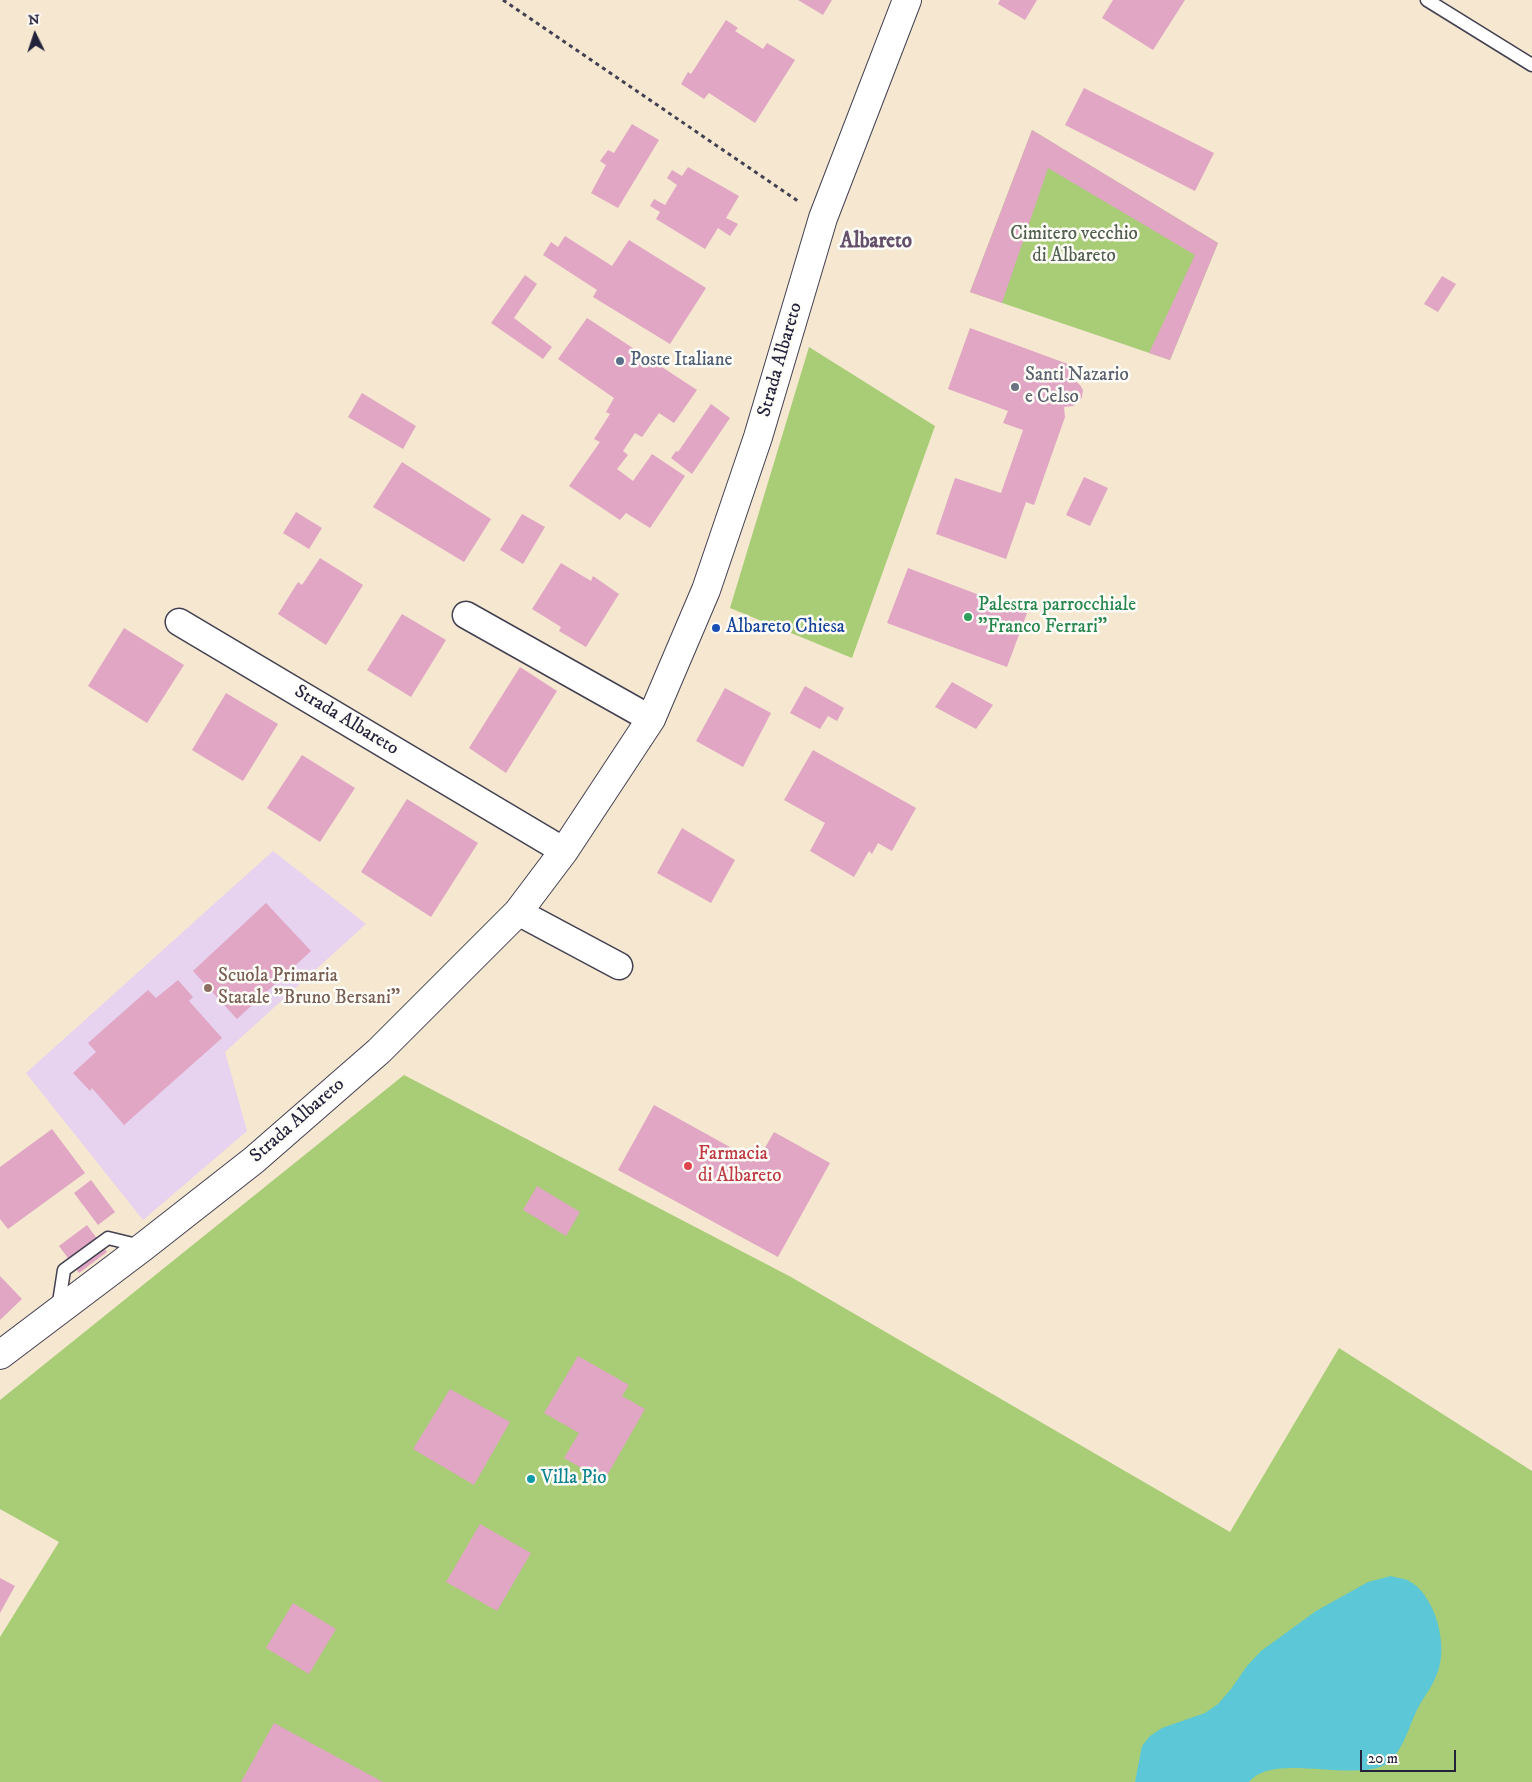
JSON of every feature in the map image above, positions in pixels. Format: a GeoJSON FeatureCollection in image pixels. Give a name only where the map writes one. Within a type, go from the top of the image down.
{"type":"FeatureCollection","features":[{"type":"Feature","properties":{"kind":"street","name":"Strada Albareto"},"geometry":{"type":"LineString","coordinates":[[0,1355],[254,1160],[372,1057],[518,912],[564,851],[651,719],[706,590],[758,437],[823,218],[908,0]]}},
{"type":"Feature","properties":{"kind":"street"},"geometry":{"type":"LineString","coordinates":[[466,615],[651,719]]}},
{"type":"Feature","properties":{"kind":"street","name":"Strada Albareto"},"geometry":{"type":"LineString","coordinates":[[179,622],[564,851]]}},
{"type":"Feature","properties":{"kind":"street"},"geometry":{"type":"LineString","coordinates":[[518,912],[619,966]]}},
{"type":"Feature","properties":{"kind":"lane"},"geometry":{"type":"LineString","coordinates":[[1427,0],[1532,65]]}},
{"type":"Feature","properties":{"kind":"path"},"geometry":{"type":"LineString","coordinates":[[503,0],[823,218]]}},
{"type":"Feature","properties":{"kind":"shaded area","name":"Scuola Primaria Statale \"Bruno Bersani\""},"geometry":{"type":"Polygon","coordinates":[[[273,851],[366,924],[225,1052],[247,1131],[143,1220],[26,1073],[273,851]]]}},
{"type":"Feature","properties":{"kind":"green space","name":"Cimitero vecchio di Albareto"},"geometry":{"type":"Polygon","coordinates":[[[1032,130],[1218,243],[1170,360],[970,292],[1032,130]]]}},
{"type":"Feature","properties":{"kind":"green space"},"geometry":{"type":"Polygon","coordinates":[[[809,347],[935,426],[852,658],[730,608],[809,347]]]}},
{"type":"Feature","properties":{"kind":"green space"},"geometry":{"type":"Polygon","coordinates":[[[404,1075],[791,1277],[1230,1532],[1339,1348],[1532,1471],[1532,1782],[0,1782],[0,1637],[59,1542],[0,1509],[0,1400],[404,1075]]]}},
{"type":"Feature","properties":{"kind":"water"},"geometry":{"type":"Polygon","coordinates":[[[1391,1576],[1405,1579],[1414,1584],[1427,1598],[1437,1621],[1441,1660],[1437,1675],[1419,1706],[1397,1753],[1385,1765],[1352,1771],[1275,1769],[1260,1773],[1249,1782],[1135,1782],[1142,1746],[1150,1736],[1162,1728],[1205,1713],[1218,1704],[1261,1651],[1316,1611],[1368,1582],[1391,1576]]]}},
{"type":"Feature","properties":{"kind":"building"},"geometry":{"type":"Polygon","coordinates":[[[798,0],[832,0],[823,15],[798,0]]]}},
{"type":"Feature","properties":{"kind":"building"},"geometry":{"type":"Polygon","coordinates":[[[1000,0],[1037,0],[1025,20],[998,4],[1000,0]]]}},
{"type":"Feature","properties":{"kind":"building"},"geometry":{"type":"Polygon","coordinates":[[[1113,0],[1185,0],[1153,50],[1102,18],[1113,0]]]}},
{"type":"Feature","properties":{"kind":"building"},"geometry":{"type":"Polygon","coordinates":[[[726,20],[738,28],[735,31],[763,49],[767,43],[795,60],[755,123],[709,93],[704,99],[681,84],[688,72],[691,74],[726,20]]]}},
{"type":"Feature","properties":{"kind":"building"},"geometry":{"type":"Polygon","coordinates":[[[1084,88],[1214,153],[1195,191],[1065,125],[1084,88]]]}},
{"type":"Feature","properties":{"kind":"building"},"geometry":{"type":"Polygon","coordinates":[[[632,124],[659,140],[618,208],[591,193],[606,165],[600,161],[608,150],[614,153],[632,124]]]}},
{"type":"Feature","properties":{"kind":"building"},"geometry":{"type":"Polygon","coordinates":[[[1032,130],[1218,243],[1170,360],[1149,353],[1195,255],[1048,168],[1002,303],[970,292],[1032,130]]]}},
{"type":"Feature","properties":{"kind":"building"},"geometry":{"type":"Polygon","coordinates":[[[688,167],[739,196],[726,218],[738,224],[730,236],[718,228],[705,249],[656,219],[660,212],[650,206],[654,199],[665,205],[677,185],[667,178],[672,170],[682,176],[688,167]]]}},
{"type":"Feature","properties":{"kind":"building"},"geometry":{"type":"Polygon","coordinates":[[[565,236],[612,266],[629,240],[706,288],[670,344],[593,297],[597,290],[543,255],[551,242],[558,247],[565,236]]]}},
{"type":"Feature","properties":{"kind":"building"},"geometry":{"type":"Polygon","coordinates":[[[525,275],[537,284],[514,318],[552,347],[543,359],[491,323],[525,275]]]}},
{"type":"Feature","properties":{"kind":"building"},"geometry":{"type":"Polygon","coordinates":[[[1442,276],[1456,284],[1438,312],[1424,304],[1442,276]]]}},
{"type":"Feature","properties":{"kind":"building"},"geometry":{"type":"Polygon","coordinates":[[[587,318],[697,390],[674,423],[659,413],[642,437],[635,433],[623,451],[628,455],[617,469],[633,481],[652,454],[685,476],[650,528],[626,513],[620,520],[569,486],[600,442],[594,439],[610,414],[606,412],[614,398],[558,359],[587,318]]]}},
{"type":"Feature","properties":{"kind":"building"},"geometry":{"type":"Polygon","coordinates":[[[970,328],[1076,367],[1072,378],[1083,390],[1079,402],[1073,406],[1064,407],[1065,417],[1034,505],[1026,502],[1006,559],[936,534],[955,478],[1001,493],[1023,430],[1003,423],[1008,411],[948,389],[970,328]]]}},
{"type":"Feature","properties":{"kind":"building"},"geometry":{"type":"Polygon","coordinates":[[[362,393],[416,426],[403,449],[348,417],[362,393]]]}},
{"type":"Feature","properties":{"kind":"building"},"geometry":{"type":"Polygon","coordinates":[[[711,404],[730,418],[692,474],[671,458],[676,451],[678,452],[711,404]]]}},
{"type":"Feature","properties":{"kind":"building"},"geometry":{"type":"Polygon","coordinates":[[[402,462],[491,519],[464,562],[373,507],[402,462]]]}},
{"type":"Feature","properties":{"kind":"building"},"geometry":{"type":"Polygon","coordinates":[[[1084,477],[1108,488],[1090,526],[1066,515],[1084,477]]]}},
{"type":"Feature","properties":{"kind":"building"},"geometry":{"type":"Polygon","coordinates":[[[296,512],[322,528],[309,549],[283,533],[296,512]]]}},
{"type":"Feature","properties":{"kind":"building"},"geometry":{"type":"Polygon","coordinates":[[[522,514],[545,527],[523,564],[500,550],[522,514]]]}},
{"type":"Feature","properties":{"kind":"building"},"geometry":{"type":"Polygon","coordinates":[[[320,558],[363,585],[326,645],[278,614],[298,582],[302,585],[320,558]]]}},
{"type":"Feature","properties":{"kind":"building"},"geometry":{"type":"Polygon","coordinates":[[[561,563],[591,581],[593,576],[619,594],[586,647],[559,631],[561,627],[532,609],[561,563]]]}},
{"type":"Feature","properties":{"kind":"building"},"geometry":{"type":"Polygon","coordinates":[[[908,568],[1027,613],[1007,667],[887,623],[908,568]]]}},
{"type":"Feature","properties":{"kind":"building"},"geometry":{"type":"Polygon","coordinates":[[[402,614],[446,640],[411,697],[367,670],[402,614]]]}},
{"type":"Feature","properties":{"kind":"building"},"geometry":{"type":"Polygon","coordinates":[[[124,628],[184,665],[147,723],[88,686],[124,628]]]}},
{"type":"Feature","properties":{"kind":"building"},"geometry":{"type":"Polygon","coordinates":[[[520,667],[557,691],[506,773],[469,748],[520,667]]]}},
{"type":"Feature","properties":{"kind":"building"},"geometry":{"type":"Polygon","coordinates":[[[952,682],[993,705],[976,729],[935,707],[952,682]]]}},
{"type":"Feature","properties":{"kind":"building"},"geometry":{"type":"Polygon","coordinates":[[[805,686],[844,708],[837,721],[828,716],[820,729],[790,713],[805,686]]]}},
{"type":"Feature","properties":{"kind":"building"},"geometry":{"type":"Polygon","coordinates":[[[725,688],[771,713],[743,767],[696,741],[725,688]]]}},
{"type":"Feature","properties":{"kind":"building"},"geometry":{"type":"Polygon","coordinates":[[[226,693],[278,724],[243,781],[192,750],[226,693]]]}},
{"type":"Feature","properties":{"kind":"building"},"geometry":{"type":"Polygon","coordinates":[[[813,750],[916,808],[892,851],[878,843],[872,854],[869,851],[854,877],[810,851],[825,823],[784,800],[813,750]]]}},
{"type":"Feature","properties":{"kind":"building"},"geometry":{"type":"Polygon","coordinates":[[[302,755],[355,788],[320,842],[267,808],[302,755]]]}},
{"type":"Feature","properties":{"kind":"building"},"geometry":{"type":"Polygon","coordinates":[[[407,799],[478,843],[431,917],[361,872],[407,799]]]}},
{"type":"Feature","properties":{"kind":"building"},"geometry":{"type":"Polygon","coordinates":[[[682,828],[735,860],[711,903],[657,873],[682,828]]]}},
{"type":"Feature","properties":{"kind":"building"},"geometry":{"type":"Polygon","coordinates":[[[266,903],[311,951],[237,1019],[193,971],[266,903]]]}},
{"type":"Feature","properties":{"kind":"building"},"geometry":{"type":"Polygon","coordinates":[[[178,980],[193,997],[189,1001],[222,1038],[124,1125],[92,1088],[90,1091],[73,1073],[96,1052],[88,1043],[148,990],[156,998],[178,980]]]}},
{"type":"Feature","properties":{"kind":"building"},"geometry":{"type":"Polygon","coordinates":[[[654,1105],[757,1162],[774,1132],[830,1163],[778,1257],[618,1170],[654,1105]]]}},
{"type":"Feature","properties":{"kind":"building"},"geometry":{"type":"Polygon","coordinates":[[[52,1129],[85,1173],[8,1229],[0,1219],[0,1167],[52,1129]]]}},
{"type":"Feature","properties":{"kind":"building"},"geometry":{"type":"Polygon","coordinates":[[[91,1180],[115,1212],[98,1225],[74,1193],[91,1180]]]}},
{"type":"Feature","properties":{"kind":"building"},"geometry":{"type":"Polygon","coordinates":[[[537,1186],[580,1212],[566,1236],[523,1210],[537,1186]]]}},
{"type":"Feature","properties":{"kind":"building"},"geometry":{"type":"Polygon","coordinates":[[[87,1225],[107,1252],[79,1273],[59,1246],[87,1225]]]}},
{"type":"Feature","properties":{"kind":"building"},"geometry":{"type":"Polygon","coordinates":[[[0,1276],[22,1299],[0,1320],[0,1276]]]}},
{"type":"Feature","properties":{"kind":"building"},"geometry":{"type":"Polygon","coordinates":[[[578,1356],[629,1385],[622,1396],[645,1409],[604,1481],[564,1458],[579,1433],[544,1413],[578,1356]]]}},
{"type":"Feature","properties":{"kind":"building"},"geometry":{"type":"Polygon","coordinates":[[[450,1389],[510,1422],[474,1485],[413,1449],[450,1389]]]}},
{"type":"Feature","properties":{"kind":"building"},"geometry":{"type":"Polygon","coordinates":[[[480,1524],[531,1553],[497,1611],[446,1582],[480,1524]]]}},
{"type":"Feature","properties":{"kind":"building"},"geometry":{"type":"Polygon","coordinates":[[[0,1578],[15,1586],[0,1613],[0,1578]]]}},
{"type":"Feature","properties":{"kind":"building"},"geometry":{"type":"Polygon","coordinates":[[[293,1603],[336,1629],[309,1674],[266,1648],[293,1603]]]}},
{"type":"Feature","properties":{"kind":"building"},"geometry":{"type":"Polygon","coordinates":[[[274,1723],[383,1782],[241,1782],[274,1723]]]}},
{"type":"Feature","properties":{"kind":"place","name":"Poste Italiane"},"geometry":{"type":"Point","coordinates":[620,361]}},
{"type":"Feature","properties":{"kind":"place","name":"Santi Nazario e Celso"},"geometry":{"type":"Point","coordinates":[1015,387]}},
{"type":"Feature","properties":{"kind":"place","name":"Palestra parrocchiale \"Franco Ferrari\""},"geometry":{"type":"Point","coordinates":[968,617]}},
{"type":"Feature","properties":{"kind":"place","name":"Albareto Chiesa"},"geometry":{"type":"Point","coordinates":[716,628]}},
{"type":"Feature","properties":{"kind":"place","name":"Scuola Primaria Statale \"Bruno Bersani\""},"geometry":{"type":"Point","coordinates":[208,988]}},
{"type":"Feature","properties":{"kind":"place","name":"Farmacia di Albareto"},"geometry":{"type":"Point","coordinates":[688,1166]}},
{"type":"Feature","properties":{"kind":"place","name":"Villa Pio"},"geometry":{"type":"Point","coordinates":[531,1479]}},
{"type":"Feature","properties":{"kind":"district","name":"Albareto"},"geometry":{"type":"Point","coordinates":[876,243]}}]}
